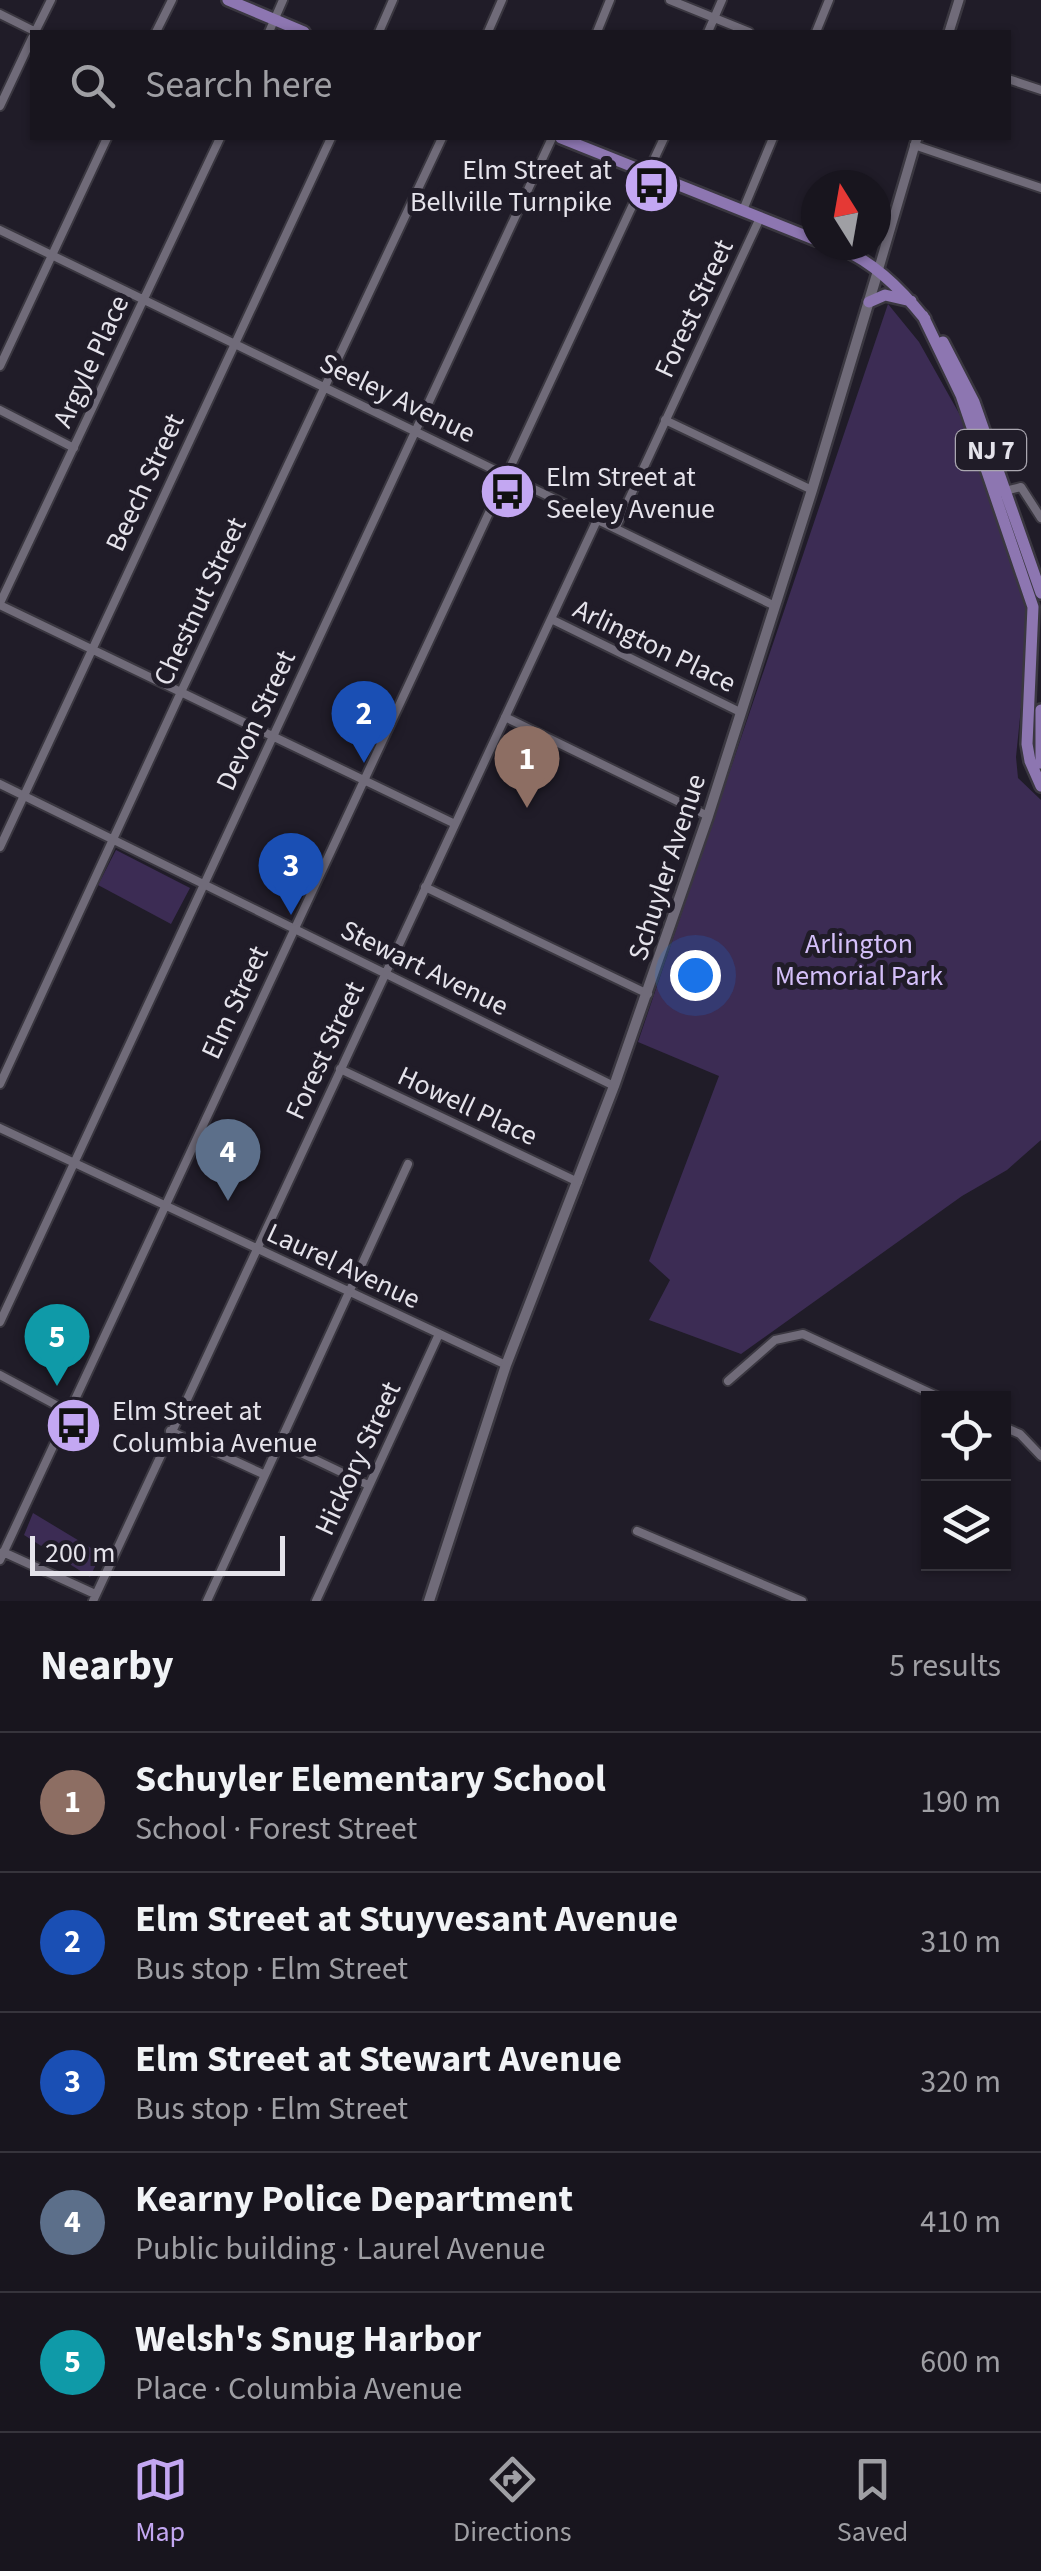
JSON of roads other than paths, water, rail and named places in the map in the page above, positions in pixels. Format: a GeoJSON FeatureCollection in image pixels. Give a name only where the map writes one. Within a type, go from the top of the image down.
{"type":"FeatureCollection","features":[{"type":"Feature","properties":{"kind":"main road"},"geometry":{"type":"LineString","coordinates":[[228,0],[272,26]]}},
{"type":"Feature","properties":{"kind":"main road"},"geometry":{"type":"LineString","coordinates":[[567,140],[801,234]]}},
{"type":"Feature","properties":{"kind":"main road","name":"NJ 7"},"geometry":{"type":"LineString","coordinates":[[862,260],[911,301],[965,379],[1041,594]]}},
{"type":"Feature","properties":{"kind":"main road","name":"Schuyler Avenue"},"geometry":{"type":"LineString","coordinates":[[429,1601],[506,1365],[648,994],[812,490],[878,271]]}},
{"type":"Feature","properties":{"kind":"main road"},"geometry":{"type":"LineString","coordinates":[[869,302],[885,295],[911,301]]}},
{"type":"Feature","properties":{"kind":"main road","name":"NJ 7"},"geometry":{"type":"LineString","coordinates":[[923,316],[961,395],[1033,607],[1028,744],[1030,761],[1041,786]]}},
{"type":"Feature","properties":{"kind":"main road"},"geometry":{"type":"LineString","coordinates":[[1041,710],[1041,763]]}},
{"type":"Feature","properties":{"kind":"street"},"geometry":{"type":"LineString","coordinates":[[36,30],[50,0]]}},
{"type":"Feature","properties":{"kind":"street"},"geometry":{"type":"LineString","coordinates":[[157,30],[172,0]]}},
{"type":"Feature","properties":{"kind":"street"},"geometry":{"type":"LineString","coordinates":[[272,26],[283,0]]}},
{"type":"Feature","properties":{"kind":"street"},"geometry":{"type":"LineString","coordinates":[[380,30],[393,0]]}},
{"type":"Feature","properties":{"kind":"street"},"geometry":{"type":"LineString","coordinates":[[489,30],[502,0]]}},
{"type":"Feature","properties":{"kind":"street"},"geometry":{"type":"LineString","coordinates":[[598,30],[610,0]]}},
{"type":"Feature","properties":{"kind":"street"},"geometry":{"type":"LineString","coordinates":[[670,0],[744,30]]}},
{"type":"Feature","properties":{"kind":"street"},"geometry":{"type":"LineString","coordinates":[[709,30],[722,0]]}},
{"type":"Feature","properties":{"kind":"street"},"geometry":{"type":"LineString","coordinates":[[817,30],[829,0]]}},
{"type":"Feature","properties":{"kind":"street"},"geometry":{"type":"LineString","coordinates":[[950,30],[959,0]]}},
{"type":"Feature","properties":{"kind":"street"},"geometry":{"type":"LineString","coordinates":[[0,14],[30,32]]}},
{"type":"Feature","properties":{"kind":"street"},"geometry":{"type":"LineString","coordinates":[[0,106],[30,42]]}},
{"type":"Feature","properties":{"kind":"street"},"geometry":{"type":"LineString","coordinates":[[1011,80],[1041,90]]}},
{"type":"Feature","properties":{"kind":"street"},"geometry":{"type":"LineString","coordinates":[[0,366],[106,140]]}},
{"type":"Feature","properties":{"kind":"street","name":"Argyle Place"},"geometry":{"type":"LineString","coordinates":[[0,604],[219,140]]}},
{"type":"Feature","properties":{"kind":"street","name":"Beech Street"},"geometry":{"type":"LineString","coordinates":[[0,847],[330,140]]}},
{"type":"Feature","properties":{"kind":"street","name":"Chestnut Street"},"geometry":{"type":"LineString","coordinates":[[0,1084],[441,140]]}},
{"type":"Feature","properties":{"kind":"street","name":"Devon Street"},"geometry":{"type":"LineString","coordinates":[[0,1322],[551,140]]}},
{"type":"Feature","properties":{"kind":"street","name":"Elm Street"},"geometry":{"type":"LineString","coordinates":[[2,1556],[663,140]]}},
{"type":"Feature","properties":{"kind":"street","name":"Forest Street"},"geometry":{"type":"LineString","coordinates":[[743,210],[772,140]]}},
{"type":"Feature","properties":{"kind":"street"},"geometry":{"type":"LineString","coordinates":[[915,141],[1041,188]]}},
{"type":"Feature","properties":{"kind":"street","name":"Schuyler Avenue"},"geometry":{"type":"LineString","coordinates":[[878,271],[915,141]]}},
{"type":"Feature","properties":{"kind":"street","name":"Forest Street"},"geometry":{"type":"LineString","coordinates":[[616,527],[760,218]]}},
{"type":"Feature","properties":{"kind":"street","name":"Seeley Avenue"},"geometry":{"type":"LineString","coordinates":[[0,230],[775,606]]}},
{"type":"Feature","properties":{"kind":"street"},"geometry":{"type":"LineString","coordinates":[[0,410],[74,448]]}},
{"type":"Feature","properties":{"kind":"street"},"geometry":{"type":"LineString","coordinates":[[666,420],[812,490]]}},
{"type":"Feature","properties":{"kind":"street"},"geometry":{"type":"LineString","coordinates":[[1006,492],[1021,487],[1041,518]]}},
{"type":"Feature","properties":{"kind":"street","name":"Forest Street"},"geometry":{"type":"LineString","coordinates":[[94,1598],[598,518]]}},
{"type":"Feature","properties":{"kind":"street"},"geometry":{"type":"LineString","coordinates":[[0,604],[453,823]]}},
{"type":"Feature","properties":{"kind":"street","name":"Arlington Place"},"geometry":{"type":"LineString","coordinates":[[551,619],[740,712]]}},
{"type":"Feature","properties":{"kind":"street"},"geometry":{"type":"LineString","coordinates":[[505,717],[708,816]]}},
{"type":"Feature","properties":{"kind":"street","name":"Stewart Avenue"},"geometry":{"type":"LineString","coordinates":[[0,784],[614,1086]]}},
{"type":"Feature","properties":{"kind":"street"},"geometry":{"type":"LineString","coordinates":[[424,887],[648,994]]}},
{"type":"Feature","properties":{"kind":"street","name":"Howell Place"},"geometry":{"type":"LineString","coordinates":[[340,1069],[578,1182]]}},
{"type":"Feature","properties":{"kind":"street","name":"Laurel Avenue"},"geometry":{"type":"LineString","coordinates":[[0,1128],[506,1365]]}},
{"type":"Feature","properties":{"kind":"street"},"geometry":{"type":"LineString","coordinates":[[207,1601],[262,1474],[408,1164]]}},
{"type":"Feature","properties":{"kind":"street","name":"Hickory Street"},"geometry":{"type":"LineString","coordinates":[[316,1601],[439,1334]]}},
{"type":"Feature","properties":{"kind":"street"},"geometry":{"type":"LineString","coordinates":[[728,1381],[775,1340],[803,1334],[928,1391]]}},
{"type":"Feature","properties":{"kind":"street"},"geometry":{"type":"LineString","coordinates":[[0,1374],[69,1412]]}},
{"type":"Feature","properties":{"kind":"street"},"geometry":{"type":"LineString","coordinates":[[1011,1430],[1041,1456]]}},
{"type":"Feature","properties":{"kind":"street"},"geometry":{"type":"LineString","coordinates":[[170,1431],[262,1474]]}},
{"type":"Feature","properties":{"kind":"street"},"geometry":{"type":"LineString","coordinates":[[278,1442],[368,1486]]}},
{"type":"Feature","properties":{"kind":"street"},"geometry":{"type":"LineString","coordinates":[[638,1531],[802,1601]]}},
{"type":"Feature","properties":{"kind":"street"},"geometry":{"type":"LineString","coordinates":[[2,1556],[94,1598]]}},
{"type":"Feature","properties":{"kind":"street"},"geometry":{"type":"LineString","coordinates":[[773,1601],[777,1591]]}},
{"type":"Feature","properties":{"kind":"place","name":"Elm Street at Bellville Turnpike"},"geometry":{"type":"Point","coordinates":[651,185]}},
{"type":"Feature","properties":{"kind":"place","name":"Elm Street at Seeley Avenue"},"geometry":{"type":"Point","coordinates":[507,492]}},
{"type":"Feature","properties":{"kind":"place","name":"Elm Street at Stuyvesant Avenue"},"geometry":{"type":"Point","coordinates":[364,763]}},
{"type":"Feature","properties":{"kind":"place","name":"Schuyler Elementary School"},"geometry":{"type":"Point","coordinates":[527,808]}},
{"type":"Feature","properties":{"kind":"place","name":"Elm Street at Stewart Avenue"},"geometry":{"type":"Point","coordinates":[291,915]}},
{"type":"Feature","properties":{"kind":"place","name":"Kearny Police Department"},"geometry":{"type":"Point","coordinates":[228,1201]}},
{"type":"Feature","properties":{"kind":"place","name":"Welsh's Snug Harbor"},"geometry":{"type":"Point","coordinates":[57,1386]}},
{"type":"Feature","properties":{"kind":"place","name":"Elm Street at Columbia Avenue"},"geometry":{"type":"Point","coordinates":[73,1426]}},
{"type":"Feature","properties":{"kind":"park label","name":"Arlington Memorial Park"},"geometry":{"type":"Point","coordinates":[859,959]}}]}
